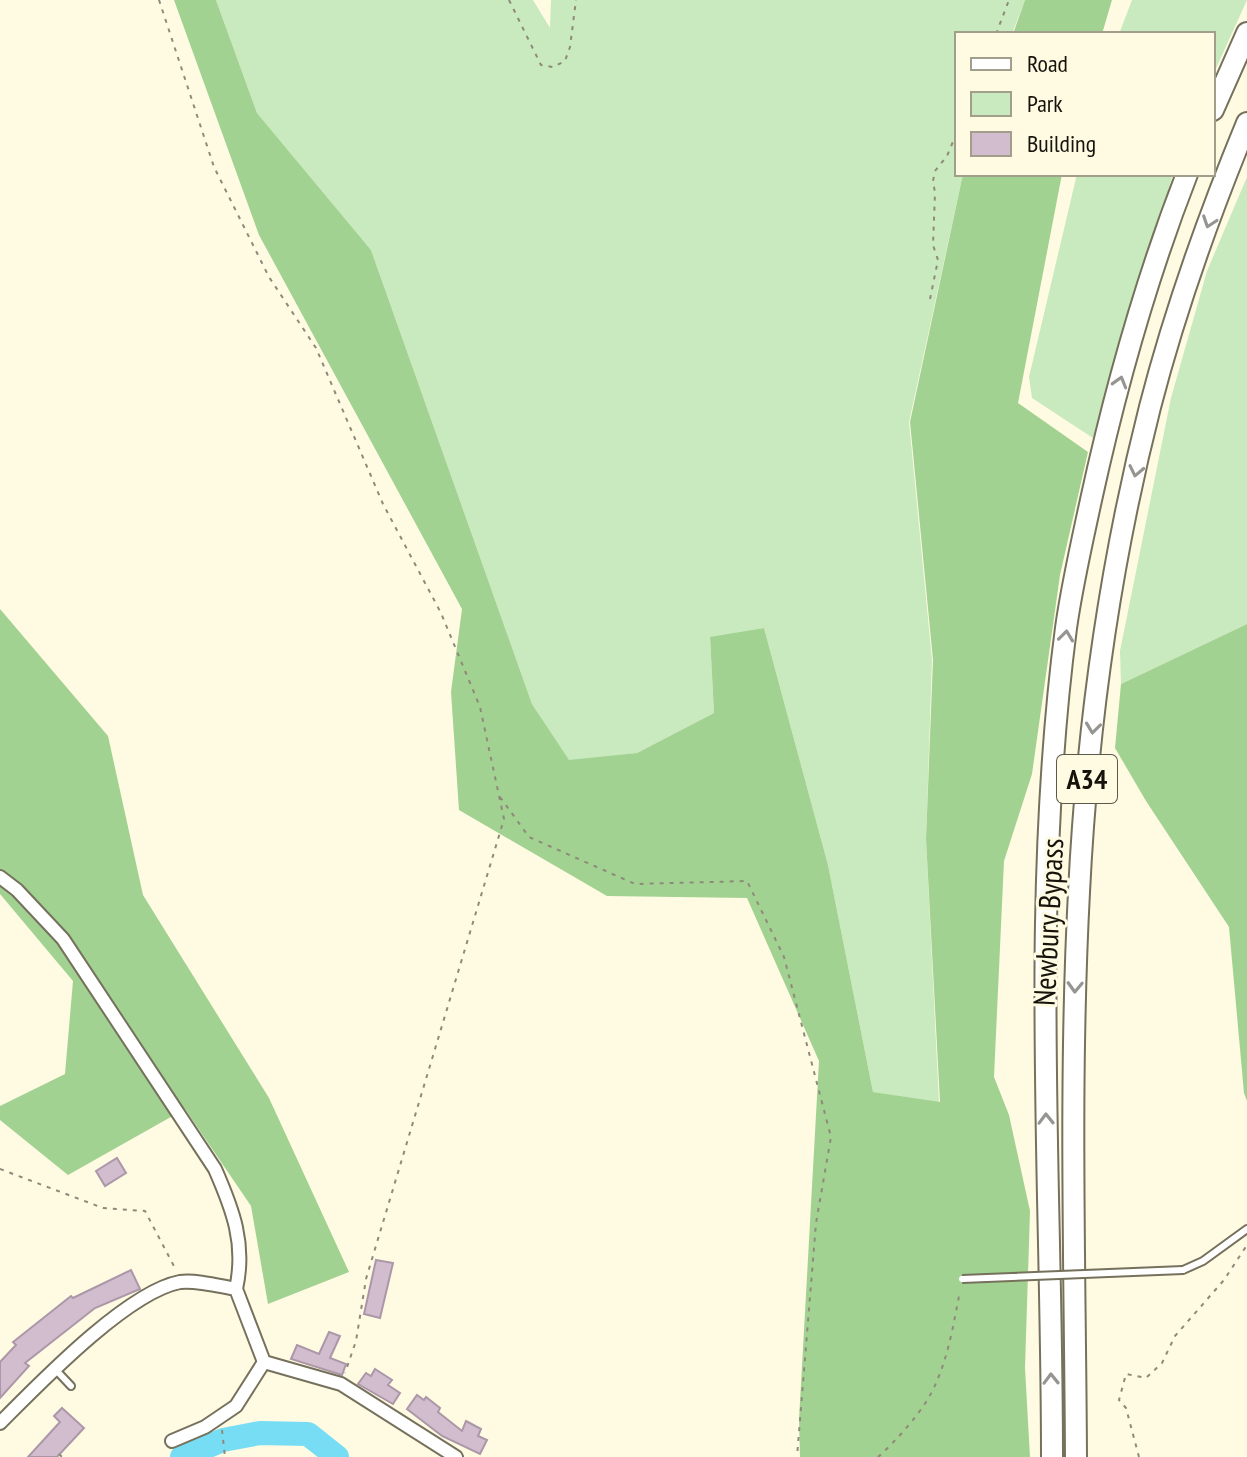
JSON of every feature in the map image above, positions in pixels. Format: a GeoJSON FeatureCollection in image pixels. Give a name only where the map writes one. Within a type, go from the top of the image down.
{"type":"FeatureCollection","features":[{"type":"Feature","properties":{"kind":"highway"},"geometry":{"type":"LineString","coordinates":[[1215,105],[1247,33]]}},
{"type":"Feature","properties":{"kind":"highway","name":"Newbury Bypass"},"geometry":{"type":"LineString","coordinates":[[1076,1457],[1073,1085],[1078,905],[1088,769],[1114,588],[1150,406],[1194,264],[1247,123]]}},
{"type":"Feature","properties":{"kind":"highway","name":"Newbury Bypass"},"geometry":{"type":"LineString","coordinates":[[1052,1457],[1045,974],[1047,872],[1059,696],[1069,611],[1108,427],[1132,339],[1186,176]]}},
{"type":"Feature","properties":{"kind":"street"},"geometry":{"type":"LineString","coordinates":[[0,877],[17,890],[63,939],[215,1169],[234,1210],[241,1264],[236,1289],[264,1362]]}},
{"type":"Feature","properties":{"kind":"street"},"geometry":{"type":"LineString","coordinates":[[0,1423],[55,1369],[149,1293],[182,1282],[236,1289]]}},
{"type":"Feature","properties":{"kind":"street"},"geometry":{"type":"LineString","coordinates":[[264,1362],[341,1384],[456,1457]]}},
{"type":"Feature","properties":{"kind":"street"},"geometry":{"type":"LineString","coordinates":[[172,1441],[205,1427],[236,1406],[264,1362]]}},
{"type":"Feature","properties":{"kind":"lane"},"geometry":{"type":"LineString","coordinates":[[962,1279],[1183,1270],[1203,1261],[1247,1229]]}},
{"type":"Feature","properties":{"kind":"lane"},"geometry":{"type":"LineString","coordinates":[[55,1369],[71,1386]]}},
{"type":"Feature","properties":{"kind":"path"},"geometry":{"type":"LineString","coordinates":[[159,0],[214,167],[269,277],[316,348],[383,504],[441,613],[480,707],[504,819],[366,1279],[356,1341],[341,1384]]}},
{"type":"Feature","properties":{"kind":"path"},"geometry":{"type":"LineString","coordinates":[[509,0],[541,65],[553,67],[565,61],[570,47],[576,0]]}},
{"type":"Feature","properties":{"kind":"path"},"geometry":{"type":"LineString","coordinates":[[997,32],[1009,0]]}},
{"type":"Feature","properties":{"kind":"path"},"geometry":{"type":"LineString","coordinates":[[930,299],[938,260],[933,245],[933,181],[935,171],[947,156],[955,137]]}},
{"type":"Feature","properties":{"kind":"path"},"geometry":{"type":"LineString","coordinates":[[499,796],[529,837],[635,884],[747,881],[784,957],[831,1137],[816,1223],[797,1457]]}},
{"type":"Feature","properties":{"kind":"path"},"geometry":{"type":"LineString","coordinates":[[0,1169],[103,1208],[145,1211],[182,1282]]}},
{"type":"Feature","properties":{"kind":"path"},"geometry":{"type":"LineString","coordinates":[[1139,1457],[1126,1408],[1119,1400],[1126,1374],[1146,1378],[1162,1363],[1175,1336],[1224,1280],[1247,1245]]}},
{"type":"Feature","properties":{"kind":"path"},"geometry":{"type":"LineString","coordinates":[[878,1457],[898,1438],[936,1385],[953,1328],[962,1279]]}},
{"type":"Feature","properties":{"kind":"path"},"geometry":{"type":"LineString","coordinates":[[220,1416],[225,1457]]}},
{"type":"Feature","properties":{"kind":"green space"},"geometry":{"type":"Polygon","coordinates":[[[174,0],[216,0],[257,113],[371,250],[532,704],[569,760],[637,753],[714,713],[710,637],[764,628],[828,865],[873,1092],[940,1102],[926,839],[933,660],[910,422],[963,176],[1062,176],[1018,403],[1088,452],[1060,575],[1032,774],[1004,861],[994,1077],[1009,1115],[1030,1211],[1025,1368],[1030,1457],[800,1457],[799,1420],[819,1061],[747,898],[607,896],[459,810],[451,692],[462,609],[259,235],[174,0]]]}},
{"type":"Feature","properties":{"kind":"green space"},"geometry":{"type":"Polygon","coordinates":[[[216,0],[533,0],[550,28],[551,0],[1025,0],[1013,32],[955,32],[955,176],[963,176],[909,422],[932,660],[926,839],[939,1103],[873,1092],[828,865],[764,628],[710,638],[714,713],[637,753],[569,761],[532,704],[371,250],[257,113],[216,0]]]}},
{"type":"Feature","properties":{"kind":"green space"},"geometry":{"type":"Polygon","coordinates":[[[1025,0],[1112,0],[1103,32],[1014,32],[1025,0]]]}},
{"type":"Feature","properties":{"kind":"green space"},"geometry":{"type":"Polygon","coordinates":[[[1132,0],[1247,0],[1215,71],[1215,32],[1120,32],[1132,0]]]}},
{"type":"Feature","properties":{"kind":"green space"},"geometry":{"type":"Polygon","coordinates":[[[1077,176],[1172,176],[1093,438],[1032,398],[1029,377],[1077,176]]]}},
{"type":"Feature","properties":{"kind":"green space"},"geometry":{"type":"Polygon","coordinates":[[[1247,177],[1247,624],[1121,684],[1120,651],[1171,398],[1207,271],[1247,177]]]}},
{"type":"Feature","properties":{"kind":"green space"},"geometry":{"type":"Polygon","coordinates":[[[0,609],[108,736],[143,895],[269,1098],[349,1272],[268,1304],[251,1206],[185,1109],[68,1175],[0,1120],[0,1106],[65,1074],[73,981],[0,894],[0,609]]]}},
{"type":"Feature","properties":{"kind":"green space"},"geometry":{"type":"Polygon","coordinates":[[[1247,624],[1247,1101],[1229,927],[1115,748],[1121,684],[1247,624]]]}},
{"type":"Feature","properties":{"kind":"building"},"geometry":{"type":"Polygon","coordinates":[[[117,1158],[126,1173],[105,1186],[96,1171],[117,1158]]]}},
{"type":"Feature","properties":{"kind":"building"},"geometry":{"type":"Polygon","coordinates":[[[376,1260],[393,1263],[380,1318],[364,1314],[376,1260]]]}},
{"type":"Feature","properties":{"kind":"building"},"geometry":{"type":"Polygon","coordinates":[[[131,1270],[140,1289],[95,1308],[25,1363],[29,1366],[0,1398],[0,1362],[16,1345],[13,1342],[71,1296],[73,1298],[131,1270]]]}},
{"type":"Feature","properties":{"kind":"building"},"geometry":{"type":"Polygon","coordinates":[[[329,1332],[340,1336],[330,1358],[346,1364],[342,1375],[291,1359],[297,1345],[319,1354],[329,1332]]]}},
{"type":"Feature","properties":{"kind":"building"},"geometry":{"type":"Polygon","coordinates":[[[375,1369],[392,1380],[388,1385],[400,1393],[393,1404],[358,1384],[366,1373],[371,1376],[375,1369]]]}},
{"type":"Feature","properties":{"kind":"building"},"geometry":{"type":"Polygon","coordinates":[[[417,1395],[424,1400],[426,1397],[440,1408],[438,1412],[462,1431],[466,1421],[481,1429],[478,1436],[487,1440],[480,1454],[442,1436],[407,1409],[417,1395]]]}},
{"type":"Feature","properties":{"kind":"building"},"geometry":{"type":"Polygon","coordinates":[[[62,1408],[84,1428],[57,1457],[28,1457],[60,1422],[54,1416],[62,1408]]]}},
{"type":"Feature","properties":{"kind":"waterway"},"geometry":{"type":"LineString","coordinates":[[182,1457],[223,1440],[260,1433],[308,1434],[337,1457]]}}]}
